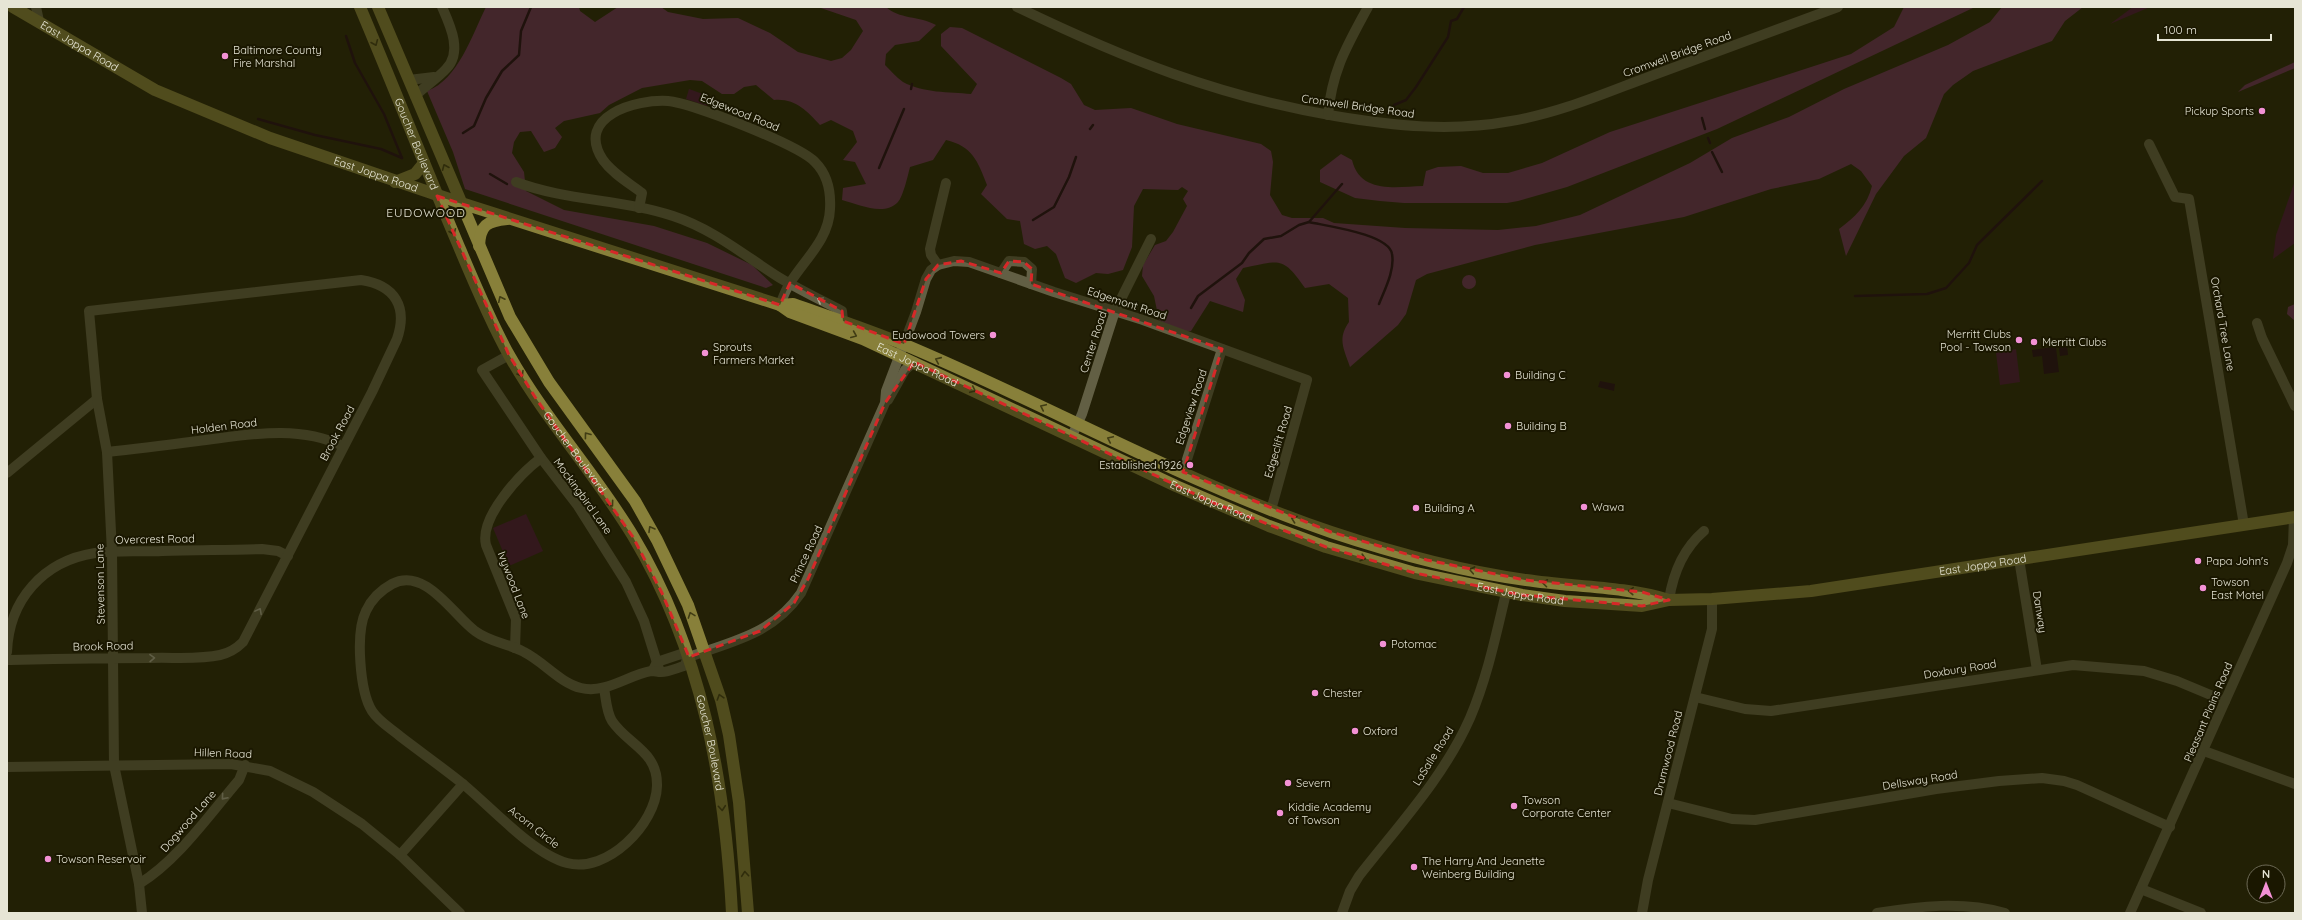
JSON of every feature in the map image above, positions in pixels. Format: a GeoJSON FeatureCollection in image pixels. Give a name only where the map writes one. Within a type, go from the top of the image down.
{"type":"FeatureCollection","features":[{"type":"Feature","properties":{"kind":"main road","name":"East Joppa Road"},"geometry":{"type":"LineString","coordinates":[[13,7],[39,21],[134,79],[180,102],[270,138],[395,182],[780,305],[790,312],[902,350],[914,362],[1214,503],[1326,547],[1415,573],[1506,593],[1565,601],[1642,606],[1669,600],[1712,599],[1819,590],[2295,517]]}},
{"type":"Feature","properties":{"kind":"main road","name":"Goucher Boulevard"},"geometry":{"type":"LineString","coordinates":[[360,7],[437,196],[483,301],[509,355],[539,403],[633,537],[662,593],[689,657],[705,710],[718,775],[730,911]]}},
{"type":"Feature","properties":{"kind":"main road","name":"Goucher Boulevard"},"geometry":{"type":"LineString","coordinates":[[378,7],[499,294],[528,348],[549,382],[635,501],[657,540],[688,605],[721,700],[730,743],[739,802],[748,913]]}},
{"type":"Feature","properties":{"kind":"main road"},"geometry":{"type":"LineString","coordinates":[[395,182],[415,174],[424,163]]}},
{"type":"Feature","properties":{"kind":"main road"},"geometry":{"type":"LineString","coordinates":[[479,247],[480,233],[484,227],[495,220],[509,218]]}},
{"type":"Feature","properties":{"kind":"main road","name":"East Joppa Road"},"geometry":{"type":"LineString","coordinates":[[780,305],[793,304],[842,321],[902,350],[1078,424],[1271,510],[1331,532],[1427,560],[1511,578],[1642,592],[1669,600]]}},
{"type":"Feature","properties":{"kind":"main road"},"geometry":{"type":"LineString","coordinates":[[1326,547],[1331,532]]}},
{"type":"Feature","properties":{"kind":"main road"},"geometry":{"type":"LineString","coordinates":[[1506,593],[1511,578]]}},
{"type":"Feature","properties":{"kind":"street"},"geometry":{"type":"LineString","coordinates":[[36,7],[39,21]]}},
{"type":"Feature","properties":{"kind":"street"},"geometry":{"type":"LineString","coordinates":[[415,96],[447,69],[454,54],[454,38],[442,7]]}},
{"type":"Feature","properties":{"kind":"street","name":"Cromwell Bridge Road"},"geometry":{"type":"LineString","coordinates":[[1017,7],[1080,37],[1173,75],[1256,100],[1328,115],[1394,125],[1438,127],[1485,125],[1540,115],[1563,109],[1838,7]]}},
{"type":"Feature","properties":{"kind":"street"},"geometry":{"type":"LineString","coordinates":[[1328,115],[1332,82],[1337,66],[1368,7]]}},
{"type":"Feature","properties":{"kind":"street"},"geometry":{"type":"LineString","coordinates":[[409,80],[438,76]]}},
{"type":"Feature","properties":{"kind":"street","name":"Edgewood Road"},"geometry":{"type":"LineString","coordinates":[[639,208],[642,193],[609,167],[600,154],[597,143],[598,131],[604,120],[622,107],[655,101],[688,105],[797,148],[815,162],[824,174],[828,187],[830,209],[824,233],[790,284],[780,305]]}},
{"type":"Feature","properties":{"kind":"street","name":"Orchard Tree Lane"},"geometry":{"type":"LineString","coordinates":[[2150,144],[2175,197],[2189,199],[2244,525]]}},
{"type":"Feature","properties":{"kind":"street"},"geometry":{"type":"LineString","coordinates":[[516,182],[540,192],[639,208],[673,216],[696,225],[738,249],[790,284],[842,311],[842,321]]}},
{"type":"Feature","properties":{"kind":"street"},"geometry":{"type":"LineString","coordinates":[[938,265],[931,255],[930,248],[946,183]]}},
{"type":"Feature","properties":{"kind":"street","name":"Center Road"},"geometry":{"type":"LineString","coordinates":[[1072,436],[1078,424],[1115,311],[1151,239]]}},
{"type":"Feature","properties":{"kind":"street","name":"Edgemont Road"},"geometry":{"type":"LineString","coordinates":[[938,265],[947,262],[961,261],[1000,273],[1115,311],[1307,380]]}},
{"type":"Feature","properties":{"kind":"street"},"geometry":{"type":"LineString","coordinates":[[1000,273],[1009,261],[1024,262],[1032,269],[1031,284]]}},
{"type":"Feature","properties":{"kind":"street","name":"Prince Road"},"geometry":{"type":"LineString","coordinates":[[885,403],[886,391],[902,350],[926,279],[931,270],[938,265]]}},
{"type":"Feature","properties":{"kind":"street","name":"Brook Road"},"geometry":{"type":"LineString","coordinates":[[7,660],[218,656],[233,650],[243,642],[372,392],[401,328],[401,311],[396,300],[385,288],[378,284],[361,280],[89,311]]}},
{"type":"Feature","properties":{"kind":"street","name":"Stevenson Lane"},"geometry":{"type":"LineString","coordinates":[[89,311],[97,399],[107,452],[112,552],[114,765],[132,856],[140,884],[143,913]]}},
{"type":"Feature","properties":{"kind":"street"},"geometry":{"type":"LineString","coordinates":[[2257,323],[2262,338],[2295,406]]}},
{"type":"Feature","properties":{"kind":"street","name":"Edgeview Road"},"geometry":{"type":"LineString","coordinates":[[1183,472],[1222,349]]}},
{"type":"Feature","properties":{"kind":"street","name":"Mockingbird Lane"},"geometry":{"type":"LineString","coordinates":[[509,355],[482,370],[541,458],[578,506],[626,582],[644,621],[656,669]]}},
{"type":"Feature","properties":{"kind":"street","name":"Prince Road"},"geometry":{"type":"LineString","coordinates":[[689,657],[760,631],[778,619],[794,603],[808,579],[885,403],[905,370],[914,362]]}},
{"type":"Feature","properties":{"kind":"street","name":"Edgeclift Road"},"geometry":{"type":"LineString","coordinates":[[1271,510],[1307,380]]}},
{"type":"Feature","properties":{"kind":"street"},"geometry":{"type":"LineString","coordinates":[[7,473],[97,399]]}},
{"type":"Feature","properties":{"kind":"street","name":"Holden Road"},"geometry":{"type":"LineString","coordinates":[[107,452],[271,433],[307,434],[329,440],[343,446]]}},
{"type":"Feature","properties":{"kind":"street","name":"Ivywood Lane"},"geometry":{"type":"LineString","coordinates":[[515,648],[516,619],[486,545],[485,534],[489,522],[511,486],[523,473],[541,458]]}},
{"type":"Feature","properties":{"kind":"street","name":"Pleasant Plains Road"},"geometry":{"type":"LineString","coordinates":[[2130,913],[2204,751],[2291,552],[2295,517]]}},
{"type":"Feature","properties":{"kind":"street"},"geometry":{"type":"LineString","coordinates":[[1669,600],[1671,585],[1682,559],[1691,544],[1704,531]]}},
{"type":"Feature","properties":{"kind":"street","name":"Overcrest Road"},"geometry":{"type":"LineString","coordinates":[[7,652],[10,632],[19,603],[36,581],[48,572],[80,557],[112,552],[262,549],[278,551],[288,556]]}},
{"type":"Feature","properties":{"kind":"street","name":"Danway"},"geometry":{"type":"LineString","coordinates":[[2019,559],[2037,670]]}},
{"type":"Feature","properties":{"kind":"street"},"geometry":{"type":"LineString","coordinates":[[400,855],[463,784],[385,724],[371,709],[363,686],[361,660],[362,621],[366,609],[382,591],[392,584],[401,581],[412,581],[435,592],[478,633],[493,642],[515,648],[543,664],[574,686],[585,689],[604,688],[656,669],[684,666],[689,657]]}},
{"type":"Feature","properties":{"kind":"street","name":"LaSalle Road"},"geometry":{"type":"LineString","coordinates":[[1342,913],[1350,891],[1359,876],[1425,791],[1452,751],[1469,719],[1486,670],[1506,593]]}},
{"type":"Feature","properties":{"kind":"street","name":"Drumwood Road"},"geometry":{"type":"LineString","coordinates":[[1642,913],[1712,629],[1712,599]]}},
{"type":"Feature","properties":{"kind":"street","name":"Doxbury Road"},"geometry":{"type":"LineString","coordinates":[[1695,698],[1745,709],[1771,711],[2037,670],[2080,665],[2144,671],[2177,681],[2225,701]]}},
{"type":"Feature","properties":{"kind":"street","name":"Acorn Circle"},"geometry":{"type":"LineString","coordinates":[[463,784],[527,839],[552,857],[576,865],[590,864],[612,855],[625,844],[646,819],[654,803],[657,787],[652,762],[644,751],[625,736],[610,717],[604,688]]}},
{"type":"Feature","properties":{"kind":"street"},"geometry":{"type":"LineString","coordinates":[[2204,751],[2295,784]]}},
{"type":"Feature","properties":{"kind":"street","name":"Hillen Road"},"geometry":{"type":"LineString","coordinates":[[7,767],[245,765],[270,770],[313,792],[362,824],[400,855],[460,913]]}},
{"type":"Feature","properties":{"kind":"street","name":"Dogwood Lane"},"geometry":{"type":"LineString","coordinates":[[140,884],[154,876],[170,861],[239,780],[245,765]]}},
{"type":"Feature","properties":{"kind":"street","name":"Dellsway Road"},"geometry":{"type":"LineString","coordinates":[[1668,803],[1732,819],[1755,820],[1944,788],[1999,781],[2051,778],[2077,786],[2170,827]]}},
{"type":"Feature","properties":{"kind":"street","name":"Stevenson Lane"},"geometry":{"type":"LineString","coordinates":[[132,856],[132,872],[138,902],[143,913]]}},
{"type":"Feature","properties":{"kind":"street"},"geometry":{"type":"LineString","coordinates":[[2141,889],[2201,913]]}},
{"type":"Feature","properties":{"kind":"street"},"geometry":{"type":"LineString","coordinates":[[1877,913],[1911,908],[1956,906],[2005,913]]}},
{"type":"Feature","properties":{"kind":"highlighted area"},"geometry":{"type":"Polygon","coordinates":[[[437,196],[780,305],[790,283],[842,311],[843,321],[904,344],[926,279],[938,265],[961,261],[1001,273],[1009,261],[1024,262],[1032,269],[1031,284],[1222,349],[1183,472],[1331,532],[1427,560],[1525,580],[1642,592],[1669,600],[1642,606],[1522,595],[1415,573],[1326,547],[1214,503],[914,362],[885,403],[808,579],[794,603],[760,631],[689,657],[662,593],[633,537],[535,397],[509,355],[437,196]]]}},
{"type":"Feature","properties":{"kind":"shaded area"},"geometry":{"type":"Polygon","coordinates":[[[486,7],[579,7],[580,11],[595,22],[618,7],[661,7],[668,12],[703,19],[738,18],[770,33],[798,52],[831,61],[842,58],[851,50],[863,31],[856,20],[818,7],[886,7],[897,14],[923,20],[936,25],[919,41],[895,45],[886,54],[885,65],[900,80],[911,86],[928,90],[971,94],[977,84],[941,46],[941,34],[950,27],[962,28],[1071,84],[1084,105],[1095,110],[1131,108],[1177,124],[1261,144],[1271,151],[1273,162],[1270,195],[1282,215],[1292,218],[1323,218],[1334,223],[1405,228],[1498,230],[1536,226],[1580,215],[1690,163],[1732,138],[1789,117],[1844,89],[1948,45],[1990,22],[2002,7],[2083,7],[2065,21],[2052,41],[1973,71],[1953,85],[1944,94],[1926,138],[1904,156],[1876,194],[1846,256],[1839,229],[1864,205],[1872,186],[1861,171],[1851,164],[1819,179],[1771,189],[1684,217],[1535,245],[1427,274],[1416,280],[1406,314],[1398,325],[1350,367],[1342,339],[1345,328],[1349,322],[1348,298],[1329,284],[1305,288],[1291,270],[1285,265],[1279,263],[1243,268],[1236,279],[1245,300],[1243,312],[1210,301],[1191,331],[1179,333],[1159,320],[1154,296],[1142,276],[1143,265],[1155,245],[1166,241],[1173,232],[1187,206],[1183,199],[1188,191],[1182,187],[1178,190],[1143,189],[1134,206],[1132,247],[1123,270],[1108,274],[1096,273],[1076,283],[1065,278],[1056,254],[1047,246],[1035,249],[1024,244],[1020,221],[1007,219],[981,194],[987,185],[984,176],[973,156],[962,146],[946,140],[933,160],[910,167],[902,196],[898,202],[886,209],[871,208],[842,200],[843,188],[866,184],[855,162],[843,160],[857,142],[853,131],[831,120],[820,125],[800,106],[788,101],[774,100],[756,85],[744,87],[734,94],[722,94],[702,81],[690,80],[642,88],[609,105],[600,113],[564,121],[555,128],[562,137],[555,148],[544,152],[531,131],[520,132],[514,142],[512,153],[524,172],[526,191],[564,210],[654,226],[707,243],[752,265],[773,285],[766,288],[465,189],[453,152],[427,91],[438,85],[456,67],[486,7]]]}},
{"type":"Feature","properties":{"kind":"shaded area"},"geometry":{"type":"Polygon","coordinates":[[[1904,7],[1975,7],[1717,129],[1567,187],[1507,203],[1404,203],[1355,198],[1320,182],[1320,170],[1341,154],[1352,160],[1356,171],[1363,179],[1380,186],[1391,187],[1423,186],[1426,171],[1438,167],[1461,166],[1483,173],[1508,173],[1542,163],[1610,132],[1851,54],[1894,27],[1904,7]]]}},
{"type":"Feature","properties":{"kind":"shaded area"},"geometry":{"type":"Polygon","coordinates":[[[2133,7],[2150,7],[2110,24],[2133,7]]]}},
{"type":"Feature","properties":{"kind":"shaded area"},"geometry":{"type":"Polygon","coordinates":[[[2295,62],[2295,68],[2238,92],[2245,85],[2295,62]]]}},
{"type":"Feature","properties":{"kind":"shaded area"},"geometry":{"type":"Polygon","coordinates":[[[689,89],[711,97],[707,106],[686,99],[689,89]]]}},
{"type":"Feature","properties":{"kind":"shaded area"},"geometry":{"type":"Polygon","coordinates":[[[2295,181],[2295,243],[2273,259],[2276,235],[2295,181]]]}},
{"type":"Feature","properties":{"kind":"shaded area"},"geometry":{"type":"Polygon","coordinates":[[[1466,275],[1472,275],[1476,279],[1476,285],[1472,289],[1466,289],[1462,285],[1462,279],[1466,275]]]}},
{"type":"Feature","properties":{"kind":"shaded area"},"geometry":{"type":"Polygon","coordinates":[[[2295,304],[2295,321],[2287,314],[2288,307],[2295,304]]]}},
{"type":"Feature","properties":{"kind":"shaded area"},"geometry":{"type":"Polygon","coordinates":[[[2067,345],[2068,355],[2060,356],[2059,348],[2056,348],[2059,372],[2044,374],[2042,356],[2033,357],[2032,350],[2067,345]]]}},
{"type":"Feature","properties":{"kind":"shaded area"},"geometry":{"type":"Polygon","coordinates":[[[2016,349],[2020,382],[2000,385],[1996,353],[2016,349]]]}},
{"type":"Feature","properties":{"kind":"shaded area"},"geometry":{"type":"Polygon","coordinates":[[[1600,381],[1615,384],[1614,391],[1598,387],[1600,381]]]}},
{"type":"Feature","properties":{"kind":"shaded area"},"geometry":{"type":"Polygon","coordinates":[[[526,514],[543,551],[509,566],[493,528],[526,514]]]}},
{"type":"Feature","properties":{"kind":"waterway"},"geometry":{"type":"LineString","coordinates":[[463,133],[474,126],[486,98],[502,71],[519,55],[521,31],[531,7]]}},
{"type":"Feature","properties":{"kind":"waterway"},"geometry":{"type":"LineString","coordinates":[[1394,105],[1406,100],[1416,87],[1448,37],[1451,21],[1457,19],[1464,7]]}},
{"type":"Feature","properties":{"kind":"waterway"},"geometry":{"type":"LineString","coordinates":[[346,36],[355,63],[384,114],[402,158]]}},
{"type":"Feature","properties":{"kind":"waterway"},"geometry":{"type":"LineString","coordinates":[[911,89],[912,84]]}},
{"type":"Feature","properties":{"kind":"waterway"},"geometry":{"type":"LineString","coordinates":[[879,168],[904,109]]}},
{"type":"Feature","properties":{"kind":"waterway"},"geometry":{"type":"LineString","coordinates":[[1702,118],[1705,129]]}},
{"type":"Feature","properties":{"kind":"waterway"},"geometry":{"type":"LineString","coordinates":[[258,119],[315,135],[381,149],[402,158]]}},
{"type":"Feature","properties":{"kind":"waterway"},"geometry":{"type":"LineString","coordinates":[[1090,129],[1093,125]]}},
{"type":"Feature","properties":{"kind":"waterway"},"geometry":{"type":"LineString","coordinates":[[1708,138],[1710,143]]}},
{"type":"Feature","properties":{"kind":"waterway"},"geometry":{"type":"LineString","coordinates":[[1712,152],[1722,172]]}},
{"type":"Feature","properties":{"kind":"waterway"},"geometry":{"type":"LineString","coordinates":[[1033,220],[1054,207],[1069,177],[1076,157]]}},
{"type":"Feature","properties":{"kind":"waterway"},"geometry":{"type":"LineString","coordinates":[[490,174],[507,184]]}},
{"type":"Feature","properties":{"kind":"waterway"},"geometry":{"type":"LineString","coordinates":[[1855,296],[1927,294],[1946,288],[1969,263],[1977,245],[2042,181]]}},
{"type":"Feature","properties":{"kind":"waterway"},"geometry":{"type":"LineString","coordinates":[[1191,308],[1198,296],[1242,263],[1249,253],[1264,239],[1281,236],[1299,225],[1309,222],[1342,184]]}},
{"type":"Feature","properties":{"kind":"waterway"},"geometry":{"type":"LineString","coordinates":[[1309,222],[1369,236],[1388,247],[1392,254],[1393,260],[1389,279],[1379,304]]}},
{"type":"Feature","properties":{"kind":"place","name":"Baltimore County Fire Marshal"},"geometry":{"type":"Point","coordinates":[225,56]}},
{"type":"Feature","properties":{"kind":"place","name":"Pickup Sports"},"geometry":{"type":"Point","coordinates":[2262,111]}},
{"type":"Feature","properties":{"kind":"place","name":"Eudowood Towers"},"geometry":{"type":"Point","coordinates":[993,335]}},
{"type":"Feature","properties":{"kind":"place","name":"Merritt Clubs Pool - Towson"},"geometry":{"type":"Point","coordinates":[2019,340]}},
{"type":"Feature","properties":{"kind":"place","name":"Merritt Clubs"},"geometry":{"type":"Point","coordinates":[2034,342]}},
{"type":"Feature","properties":{"kind":"place","name":"Sprouts Farmers Market"},"geometry":{"type":"Point","coordinates":[705,353]}},
{"type":"Feature","properties":{"kind":"place","name":"Building C"},"geometry":{"type":"Point","coordinates":[1507,375]}},
{"type":"Feature","properties":{"kind":"place","name":"Building B"},"geometry":{"type":"Point","coordinates":[1508,426]}},
{"type":"Feature","properties":{"kind":"place","name":"Established 1926"},"geometry":{"type":"Point","coordinates":[1190,465]}},
{"type":"Feature","properties":{"kind":"place","name":"Wawa"},"geometry":{"type":"Point","coordinates":[1584,507]}},
{"type":"Feature","properties":{"kind":"place","name":"Building A"},"geometry":{"type":"Point","coordinates":[1416,508]}},
{"type":"Feature","properties":{"kind":"place","name":"Papa John's"},"geometry":{"type":"Point","coordinates":[2198,561]}},
{"type":"Feature","properties":{"kind":"place","name":"Towson East Motel"},"geometry":{"type":"Point","coordinates":[2203,588]}},
{"type":"Feature","properties":{"kind":"place","name":"Potomac"},"geometry":{"type":"Point","coordinates":[1383,644]}},
{"type":"Feature","properties":{"kind":"place","name":"Chester"},"geometry":{"type":"Point","coordinates":[1315,693]}},
{"type":"Feature","properties":{"kind":"place","name":"Oxford"},"geometry":{"type":"Point","coordinates":[1355,731]}},
{"type":"Feature","properties":{"kind":"place","name":"Severn"},"geometry":{"type":"Point","coordinates":[1288,783]}},
{"type":"Feature","properties":{"kind":"place","name":"Towson Corporate Center"},"geometry":{"type":"Point","coordinates":[1514,806]}},
{"type":"Feature","properties":{"kind":"place","name":"Kiddie Academy of Towson"},"geometry":{"type":"Point","coordinates":[1280,813]}},
{"type":"Feature","properties":{"kind":"place","name":"Towson Reservoir"},"geometry":{"type":"Point","coordinates":[48,859]}},
{"type":"Feature","properties":{"kind":"place","name":"The Harry And Jeanette Weinberg Building"},"geometry":{"type":"Point","coordinates":[1414,867]}},
{"type":"Feature","properties":{"kind":"district","name":"EUDOWOOD"},"geometry":{"type":"Point","coordinates":[426,212]}}]}
